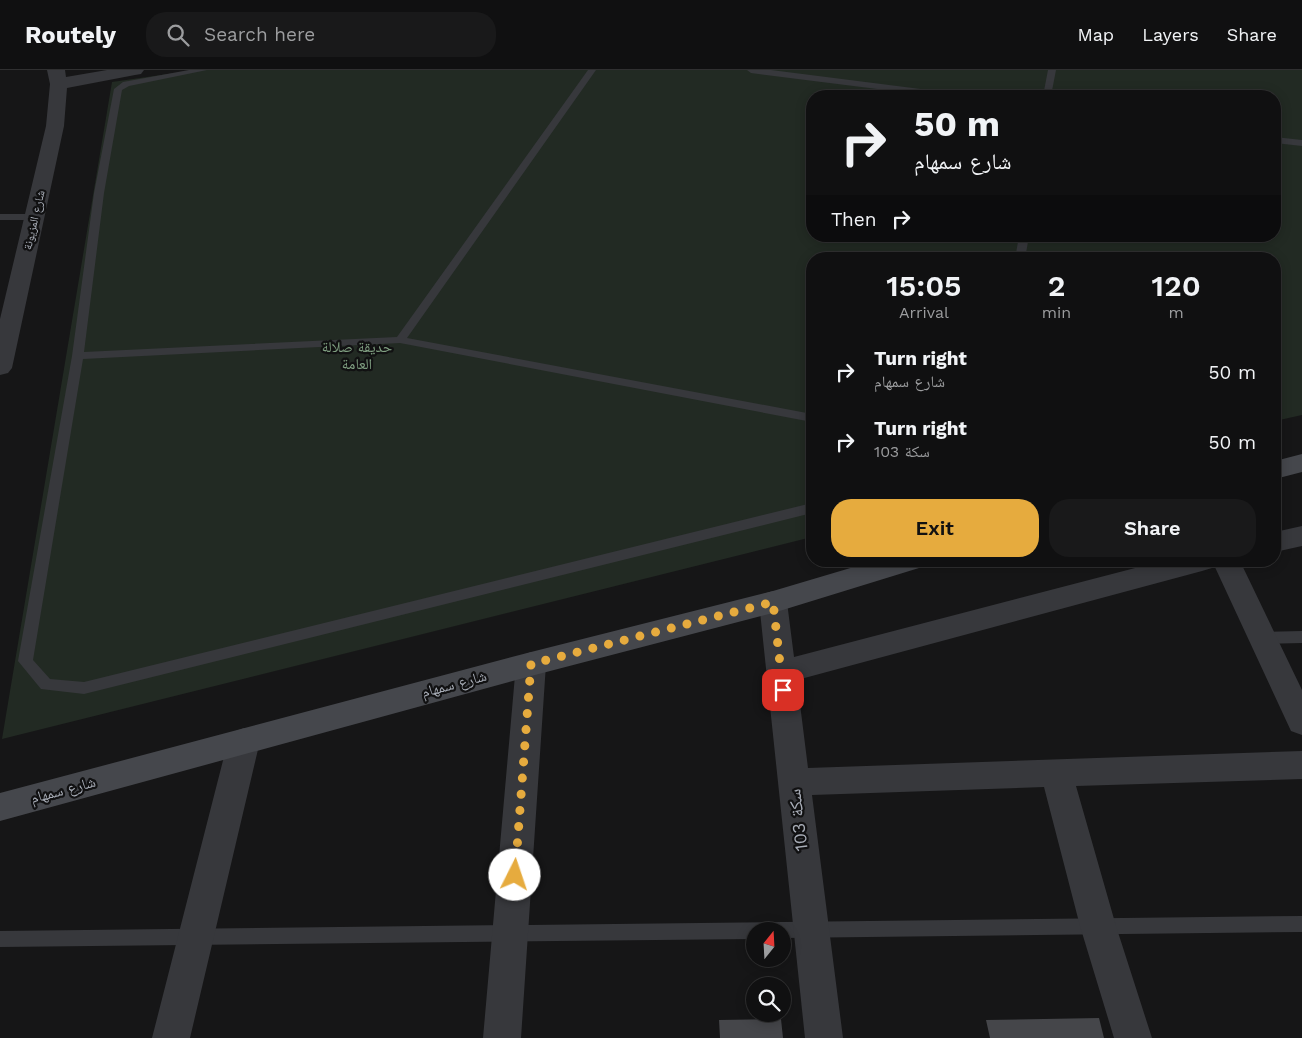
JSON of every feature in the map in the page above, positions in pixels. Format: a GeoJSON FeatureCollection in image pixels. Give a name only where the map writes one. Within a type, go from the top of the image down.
{"type":"FeatureCollection","features":[{"type":"Feature","properties":{"kind":"street"},"geometry":{"type":"LineString","coordinates":[[57,77],[135,70]]}},
{"type":"Feature","properties":{"kind":"street","name":"شارع المزيونة"},"geometry":{"type":"LineString","coordinates":[[0,368],[56,126],[57,77]]}},
{"type":"Feature","properties":{"kind":"street"},"geometry":{"type":"LineString","coordinates":[[1281,468],[1302,463]]}},
{"type":"Feature","properties":{"kind":"street"},"geometry":{"type":"LineString","coordinates":[[1281,541],[1302,536]]}},
{"type":"Feature","properties":{"kind":"street","name":"شارع سمهام"},"geometry":{"type":"LineString","coordinates":[[0,807],[531,664],[773,602],[889,567]]}},
{"type":"Feature","properties":{"kind":"street"},"geometry":{"type":"LineString","coordinates":[[780,672],[1179,567]]}},
{"type":"Feature","properties":{"kind":"street"},"geometry":{"type":"LineString","coordinates":[[1229,567],[1302,722]]}},
{"type":"Feature","properties":{"kind":"street","name":"سكة 103"},"geometry":{"type":"LineString","coordinates":[[773,602],[824,1038]]}},
{"type":"Feature","properties":{"kind":"street"},"geometry":{"type":"LineString","coordinates":[[502,1038],[531,664]]}},
{"type":"Feature","properties":{"kind":"street"},"geometry":{"type":"LineString","coordinates":[[171,1038],[244,741]]}},
{"type":"Feature","properties":{"kind":"street"},"geometry":{"type":"LineString","coordinates":[[794,782],[1302,765]]}},
{"type":"Feature","properties":{"kind":"street"},"geometry":{"type":"LineString","coordinates":[[1056,772],[1098,926],[1134,1038]]}},
{"type":"Feature","properties":{"kind":"lane"},"geometry":{"type":"LineString","coordinates":[[203,70],[126,84],[118,89],[99,193],[78,356],[25,661],[46,685],[84,688],[806,509]]}},
{"type":"Feature","properties":{"kind":"lane"},"geometry":{"type":"LineString","coordinates":[[400,340],[592,70]]}},
{"type":"Feature","properties":{"kind":"lane"},"geometry":{"type":"LineString","coordinates":[[751,70],[906,90]]}},
{"type":"Feature","properties":{"kind":"lane"},"geometry":{"type":"LineString","coordinates":[[1049,90],[1052,70]]}},
{"type":"Feature","properties":{"kind":"lane"},"geometry":{"type":"LineString","coordinates":[[1281,141],[1302,143]]}},
{"type":"Feature","properties":{"kind":"lane"},"geometry":{"type":"LineString","coordinates":[[0,217],[35,217]]}},
{"type":"Feature","properties":{"kind":"lane"},"geometry":{"type":"LineString","coordinates":[[78,356],[400,340],[806,417]]}},
{"type":"Feature","properties":{"kind":"lane"},"geometry":{"type":"LineString","coordinates":[[1262,638],[1302,637]]}},
{"type":"Feature","properties":{"kind":"lane"},"geometry":{"type":"LineString","coordinates":[[0,939],[1302,924]]}},
{"type":"Feature","properties":{"kind":"green space","name":"حديقة صلالة العامة"},"geometry":{"type":"Polygon","coordinates":[[[196,70],[1302,70],[1302,415],[1281,420],[1281,252],[806,252],[806,538],[2,739],[112,82],[196,70]]]}},
{"type":"Feature","properties":{"kind":"building"},"geometry":{"type":"Polygon","coordinates":[[[1099,1018],[1104,1038],[990,1038],[986,1020],[1099,1018]]]}},
{"type":"Feature","properties":{"kind":"building"},"geometry":{"type":"Polygon","coordinates":[[[719,1020],[781,1022],[783,1038],[720,1038],[719,1020]]]}},
{"type":"Feature","properties":{"kind":"route"},"geometry":{"type":"LineString","coordinates":[[515,875],[531,664],[773,602],[783,690]]}}]}
